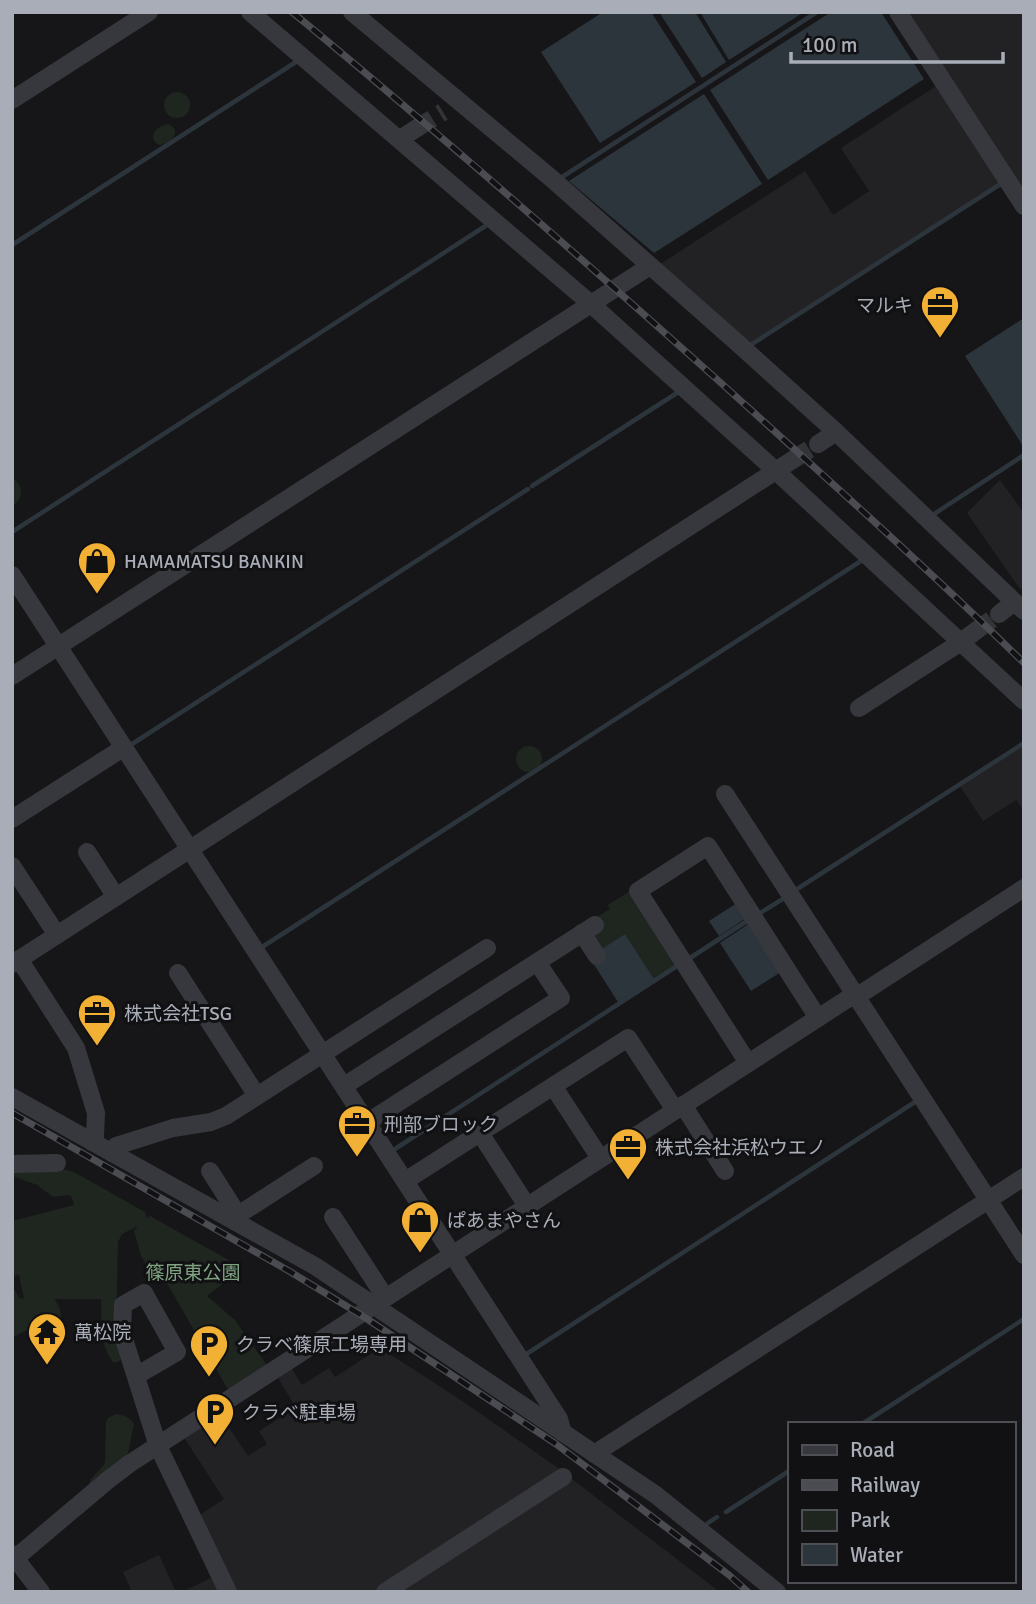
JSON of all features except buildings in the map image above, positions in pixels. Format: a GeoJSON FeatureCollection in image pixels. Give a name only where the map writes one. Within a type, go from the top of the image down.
{"type":"FeatureCollection","features":[{"type":"Feature","properties":{"kind":"street"},"geometry":{"type":"LineString","coordinates":[[12,100],[149,12]]}},
{"type":"Feature","properties":{"kind":"street"},"geometry":{"type":"LineString","coordinates":[[250,12],[591,304],[1024,701]]}},
{"type":"Feature","properties":{"kind":"street"},"geometry":{"type":"LineString","coordinates":[[352,12],[450,107],[551,178],[836,432],[1019,607],[999,614]]}},
{"type":"Feature","properties":{"kind":"street"},"geometry":{"type":"LineString","coordinates":[[898,12],[1024,206]]}},
{"type":"Feature","properties":{"kind":"street"},"geometry":{"type":"LineString","coordinates":[[400,139],[417,128]]}},
{"type":"Feature","properties":{"kind":"street"},"geometry":{"type":"LineString","coordinates":[[12,676],[650,266]]}},
{"type":"Feature","properties":{"kind":"street"},"geometry":{"type":"LineString","coordinates":[[818,444],[836,432]]}},
{"type":"Feature","properties":{"kind":"street"},"geometry":{"type":"LineString","coordinates":[[92,1142],[95,1136],[96,1113],[76,1048],[16,961],[794,459]]}},
{"type":"Feature","properties":{"kind":"street"},"geometry":{"type":"LineString","coordinates":[[12,575],[559,1419],[563,1433]]}},
{"type":"Feature","properties":{"kind":"street"},"geometry":{"type":"LineString","coordinates":[[859,708],[977,630]]}},
{"type":"Feature","properties":{"kind":"street"},"geometry":{"type":"LineString","coordinates":[[12,819],[123,748]]}},
{"type":"Feature","properties":{"kind":"street"},"geometry":{"type":"LineString","coordinates":[[725,794],[1024,1255]]}},
{"type":"Feature","properties":{"kind":"street"},"geometry":{"type":"LineString","coordinates":[[748,1063],[638,891],[708,846],[818,1018]]}},
{"type":"Feature","properties":{"kind":"street"},"geometry":{"type":"LineString","coordinates":[[87,852],[116,897]]}},
{"type":"Feature","properties":{"kind":"street"},"geometry":{"type":"LineString","coordinates":[[12,866],[57,935]]}},
{"type":"Feature","properties":{"kind":"street"},"geometry":{"type":"LineString","coordinates":[[41,1592],[13,1557],[108,1480],[600,1158],[1024,888]]}},
{"type":"Feature","properties":{"kind":"street"},"geometry":{"type":"LineString","coordinates":[[344,1086],[588,929],[597,956]]}},
{"type":"Feature","properties":{"kind":"street"},"geometry":{"type":"LineString","coordinates":[[112,1153],[116,1146],[173,1128],[219,1120],[487,948]]}},
{"type":"Feature","properties":{"kind":"street"},"geometry":{"type":"LineString","coordinates":[[368,1122],[561,998],[537,962]]}},
{"type":"Feature","properties":{"kind":"street"},"geometry":{"type":"LineString","coordinates":[[178,982],[257,1096]]}},
{"type":"Feature","properties":{"kind":"street"},"geometry":{"type":"LineString","coordinates":[[405,1181],[628,1038],[725,1171]]}},
{"type":"Feature","properties":{"kind":"street"},"geometry":{"type":"LineString","coordinates":[[553,1086],[600,1158]]}},
{"type":"Feature","properties":{"kind":"street"},"geometry":{"type":"LineString","coordinates":[[12,1097],[236,1218],[380,1302],[676,1510],[777,1592]]}},
{"type":"Feature","properties":{"kind":"street"},"geometry":{"type":"LineString","coordinates":[[480,1133],[527,1206]]}},
{"type":"Feature","properties":{"kind":"street"},"geometry":{"type":"LineString","coordinates":[[12,1164],[57,1163]]}},
{"type":"Feature","properties":{"kind":"street"},"geometry":{"type":"LineString","coordinates":[[236,1218],[314,1166]]}},
{"type":"Feature","properties":{"kind":"street"},"geometry":{"type":"LineString","coordinates":[[210,1171],[236,1218]]}},
{"type":"Feature","properties":{"kind":"street"},"geometry":{"type":"LineString","coordinates":[[594,1454],[1024,1177]]}},
{"type":"Feature","properties":{"kind":"street"},"geometry":{"type":"LineString","coordinates":[[333,1217],[380,1302]]}},
{"type":"Feature","properties":{"kind":"street"},"geometry":{"type":"LineString","coordinates":[[136,1376],[158,1446],[228,1592]]}},
{"type":"Feature","properties":{"kind":"street"},"geometry":{"type":"LineString","coordinates":[[385,1592],[563,1477]]}},
{"type":"Feature","properties":{"kind":"shaded area"},"geometry":{"type":"Polygon","coordinates":[[[904,12],[1024,12],[1024,198],[904,12]]]}},
{"type":"Feature","properties":{"kind":"shaded area"},"geometry":{"type":"Polygon","coordinates":[[[936,86],[999,183],[747,346],[657,266],[805,171],[833,215],[869,191],[841,148],[936,86]]]}},
{"type":"Feature","properties":{"kind":"shaded area"},"geometry":{"type":"Polygon","coordinates":[[[1000,480],[1024,513],[1024,587],[1020,589],[967,513],[1000,480]]]}},
{"type":"Feature","properties":{"kind":"shaded area"},"geometry":{"type":"Polygon","coordinates":[[[1024,745],[1024,807],[1016,800],[983,821],[960,786],[1024,745]]]}},
{"type":"Feature","properties":{"kind":"shaded area"},"geometry":{"type":"Polygon","coordinates":[[[380,1348],[458,1398],[561,1470],[373,1592],[230,1592],[195,1518],[224,1499],[183,1436],[219,1413],[248,1456],[267,1444],[259,1431],[296,1408],[277,1376],[291,1367],[302,1385],[329,1368],[335,1377],[380,1348]]]}},
{"type":"Feature","properties":{"kind":"shaded area"},"geometry":{"type":"Polygon","coordinates":[[[572,1479],[720,1592],[397,1592],[572,1479]]]}},
{"type":"Feature","properties":{"kind":"shaded area"},"geometry":{"type":"Polygon","coordinates":[[[159,1555],[176,1592],[132,1592],[123,1572],[159,1555]]]}},
{"type":"Feature","properties":{"kind":"shaded area"},"geometry":{"type":"Polygon","coordinates":[[[217,1575],[225,1592],[182,1592],[217,1575]]]}},
{"type":"Feature","properties":{"kind":"green space"},"geometry":{"type":"Polygon","coordinates":[[[177,92],[186,96],[190,105],[186,114],[177,118],[168,114],[164,105],[168,96],[177,92]]]}},
{"type":"Feature","properties":{"kind":"green space"},"geometry":{"type":"Polygon","coordinates":[[[168,124],[175,130],[174,137],[159,145],[153,139],[154,132],[168,124]]]}},
{"type":"Feature","properties":{"kind":"green space"},"geometry":{"type":"Polygon","coordinates":[[[12,477],[19,484],[21,492],[19,500],[12,507],[12,477]]]}},
{"type":"Feature","properties":{"kind":"green space"},"geometry":{"type":"Polygon","coordinates":[[[529,746],[539,749],[542,759],[539,769],[529,772],[519,769],[516,759],[519,749],[529,746]]]}},
{"type":"Feature","properties":{"kind":"green space"},"geometry":{"type":"Polygon","coordinates":[[[630,891],[677,964],[654,979],[625,934],[600,950],[590,934],[592,920],[610,909],[608,905],[630,891]]]}},
{"type":"Feature","properties":{"kind":"green space","name":"篠原東公園"},"geometry":{"type":"Polygon","coordinates":[[[58,1168],[74,1172],[145,1212],[147,1218],[150,1216],[243,1268],[207,1296],[235,1320],[269,1368],[230,1393],[168,1285],[156,1281],[141,1256],[134,1231],[138,1226],[122,1234],[118,1242],[116,1334],[121,1359],[118,1362],[113,1362],[105,1348],[101,1299],[54,1299],[61,1312],[59,1328],[50,1331],[27,1330],[12,1338],[12,1285],[19,1298],[24,1299],[19,1275],[12,1276],[12,1221],[74,1205],[69,1195],[53,1197],[37,1185],[15,1177],[12,1171],[58,1168]]]}},
{"type":"Feature","properties":{"kind":"green space"},"geometry":{"type":"Polygon","coordinates":[[[116,1414],[126,1417],[134,1424],[128,1453],[125,1460],[93,1485],[90,1480],[105,1461],[106,1422],[116,1414]]]}},
{"type":"Feature","properties":{"kind":"water"},"geometry":{"type":"Polygon","coordinates":[[[603,12],[651,12],[696,82],[600,143],[541,52],[603,12]]]}},
{"type":"Feature","properties":{"kind":"water"},"geometry":{"type":"Polygon","coordinates":[[[659,12],[695,12],[726,62],[702,78],[659,12]]]}},
{"type":"Feature","properties":{"kind":"water"},"geometry":{"type":"Polygon","coordinates":[[[700,12],[804,12],[729,60],[700,12]]]}},
{"type":"Feature","properties":{"kind":"water"},"geometry":{"type":"Polygon","coordinates":[[[831,12],[881,12],[924,79],[768,180],[710,90],[831,12]]]}},
{"type":"Feature","properties":{"kind":"water"},"geometry":{"type":"Polygon","coordinates":[[[704,94],[762,184],[654,253],[569,181],[704,94]]]}},
{"type":"Feature","properties":{"kind":"water"},"geometry":{"type":"Polygon","coordinates":[[[1024,318],[1024,446],[1023,446],[965,356],[1024,318]]]}},
{"type":"Feature","properties":{"kind":"water"},"geometry":{"type":"Polygon","coordinates":[[[737,903],[746,918],[719,936],[709,921],[737,903]]]}},
{"type":"Feature","properties":{"kind":"water"},"geometry":{"type":"Polygon","coordinates":[[[750,923],[781,972],[751,991],[720,943],[750,923]]]}},
{"type":"Feature","properties":{"kind":"water"},"geometry":{"type":"Polygon","coordinates":[[[625,934],[654,979],[618,1002],[593,963],[600,950],[625,934]]]}},
{"type":"Feature","properties":{"kind":"waterway"},"geometry":{"type":"LineString","coordinates":[[559,179],[817,12]]}},
{"type":"Feature","properties":{"kind":"waterway"},"geometry":{"type":"LineString","coordinates":[[12,245],[299,60]]}},
{"type":"Feature","properties":{"kind":"waterway"},"geometry":{"type":"LineString","coordinates":[[749,346],[1002,183]]}},
{"type":"Feature","properties":{"kind":"waterway"},"geometry":{"type":"LineString","coordinates":[[12,532],[490,223]]}},
{"type":"Feature","properties":{"kind":"waterway"},"geometry":{"type":"LineString","coordinates":[[532,486],[680,391]]}},
{"type":"Feature","properties":{"kind":"waterway"},"geometry":{"type":"LineString","coordinates":[[931,516],[1024,455]]}},
{"type":"Feature","properties":{"kind":"waterway"},"geometry":{"type":"LineString","coordinates":[[129,746],[528,489]]}},
{"type":"Feature","properties":{"kind":"waterway"},"geometry":{"type":"LineString","coordinates":[[259,949],[864,559]]}},
{"type":"Feature","properties":{"kind":"waterway"},"geometry":{"type":"LineString","coordinates":[[794,891],[1024,743]]}},
{"type":"Feature","properties":{"kind":"waterway"},"geometry":{"type":"LineString","coordinates":[[760,913],[786,897]]}},
{"type":"Feature","properties":{"kind":"waterway"},"geometry":{"type":"LineString","coordinates":[[690,958],[747,921]]}},
{"type":"Feature","properties":{"kind":"waterway"},"geometry":{"type":"LineString","coordinates":[[395,1149],[677,966]]}},
{"type":"Feature","properties":{"kind":"waterway"},"geometry":{"type":"LineString","coordinates":[[525,1355],[918,1100]]}},
{"type":"Feature","properties":{"kind":"waterway"},"geometry":{"type":"LineString","coordinates":[[865,1422],[1024,1319]]}},
{"type":"Feature","properties":{"kind":"waterway"},"geometry":{"type":"LineString","coordinates":[[726,1512],[788,1472]]}},
{"type":"Feature","properties":{"kind":"waterway"},"geometry":{"type":"LineString","coordinates":[[708,1523],[717,1517]]}},
{"type":"Feature","properties":{"kind":"tunnel"},"geometry":{"type":"LineString","coordinates":[[417,128],[443,112]]}},
{"type":"Feature","properties":{"kind":"tunnel"},"geometry":{"type":"LineString","coordinates":[[794,459],[818,444]]}},
{"type":"Feature","properties":{"kind":"tunnel"},"geometry":{"type":"LineString","coordinates":[[977,630],[999,614]]}},
{"type":"Feature","properties":{"kind":"railway"},"geometry":{"type":"LineString","coordinates":[[292,12],[455,149],[668,336],[874,522],[1024,663]]}},
{"type":"Feature","properties":{"kind":"railway"},"geometry":{"type":"LineString","coordinates":[[12,1113],[361,1315],[556,1444],[748,1592]]}},
{"type":"Feature","properties":{"kind":"place","name":"マルキ"},"geometry":{"type":"Point","coordinates":[940,339]}},
{"type":"Feature","properties":{"kind":"place","name":"HAMAMATSU BANKIN"},"geometry":{"type":"Point","coordinates":[97,595]}},
{"type":"Feature","properties":{"kind":"place","name":"株式会社TSG"},"geometry":{"type":"Point","coordinates":[97,1047]}},
{"type":"Feature","properties":{"kind":"place","name":"刑部ブロック"},"geometry":{"type":"Point","coordinates":[357,1158]}},
{"type":"Feature","properties":{"kind":"place","name":"株式会社浜松ウエノ"},"geometry":{"type":"Point","coordinates":[628,1181]}},
{"type":"Feature","properties":{"kind":"place","name":"ぱあまやさん"},"geometry":{"type":"Point","coordinates":[420,1254]}},
{"type":"Feature","properties":{"kind":"place","name":"萬松院"},"geometry":{"type":"Point","coordinates":[47,1366]}},
{"type":"Feature","properties":{"kind":"place","name":"クラベ篠原工場専用"},"geometry":{"type":"Point","coordinates":[209,1378]}},
{"type":"Feature","properties":{"kind":"place","name":"クラベ駐車場"},"geometry":{"type":"Point","coordinates":[215,1446]}}]}
